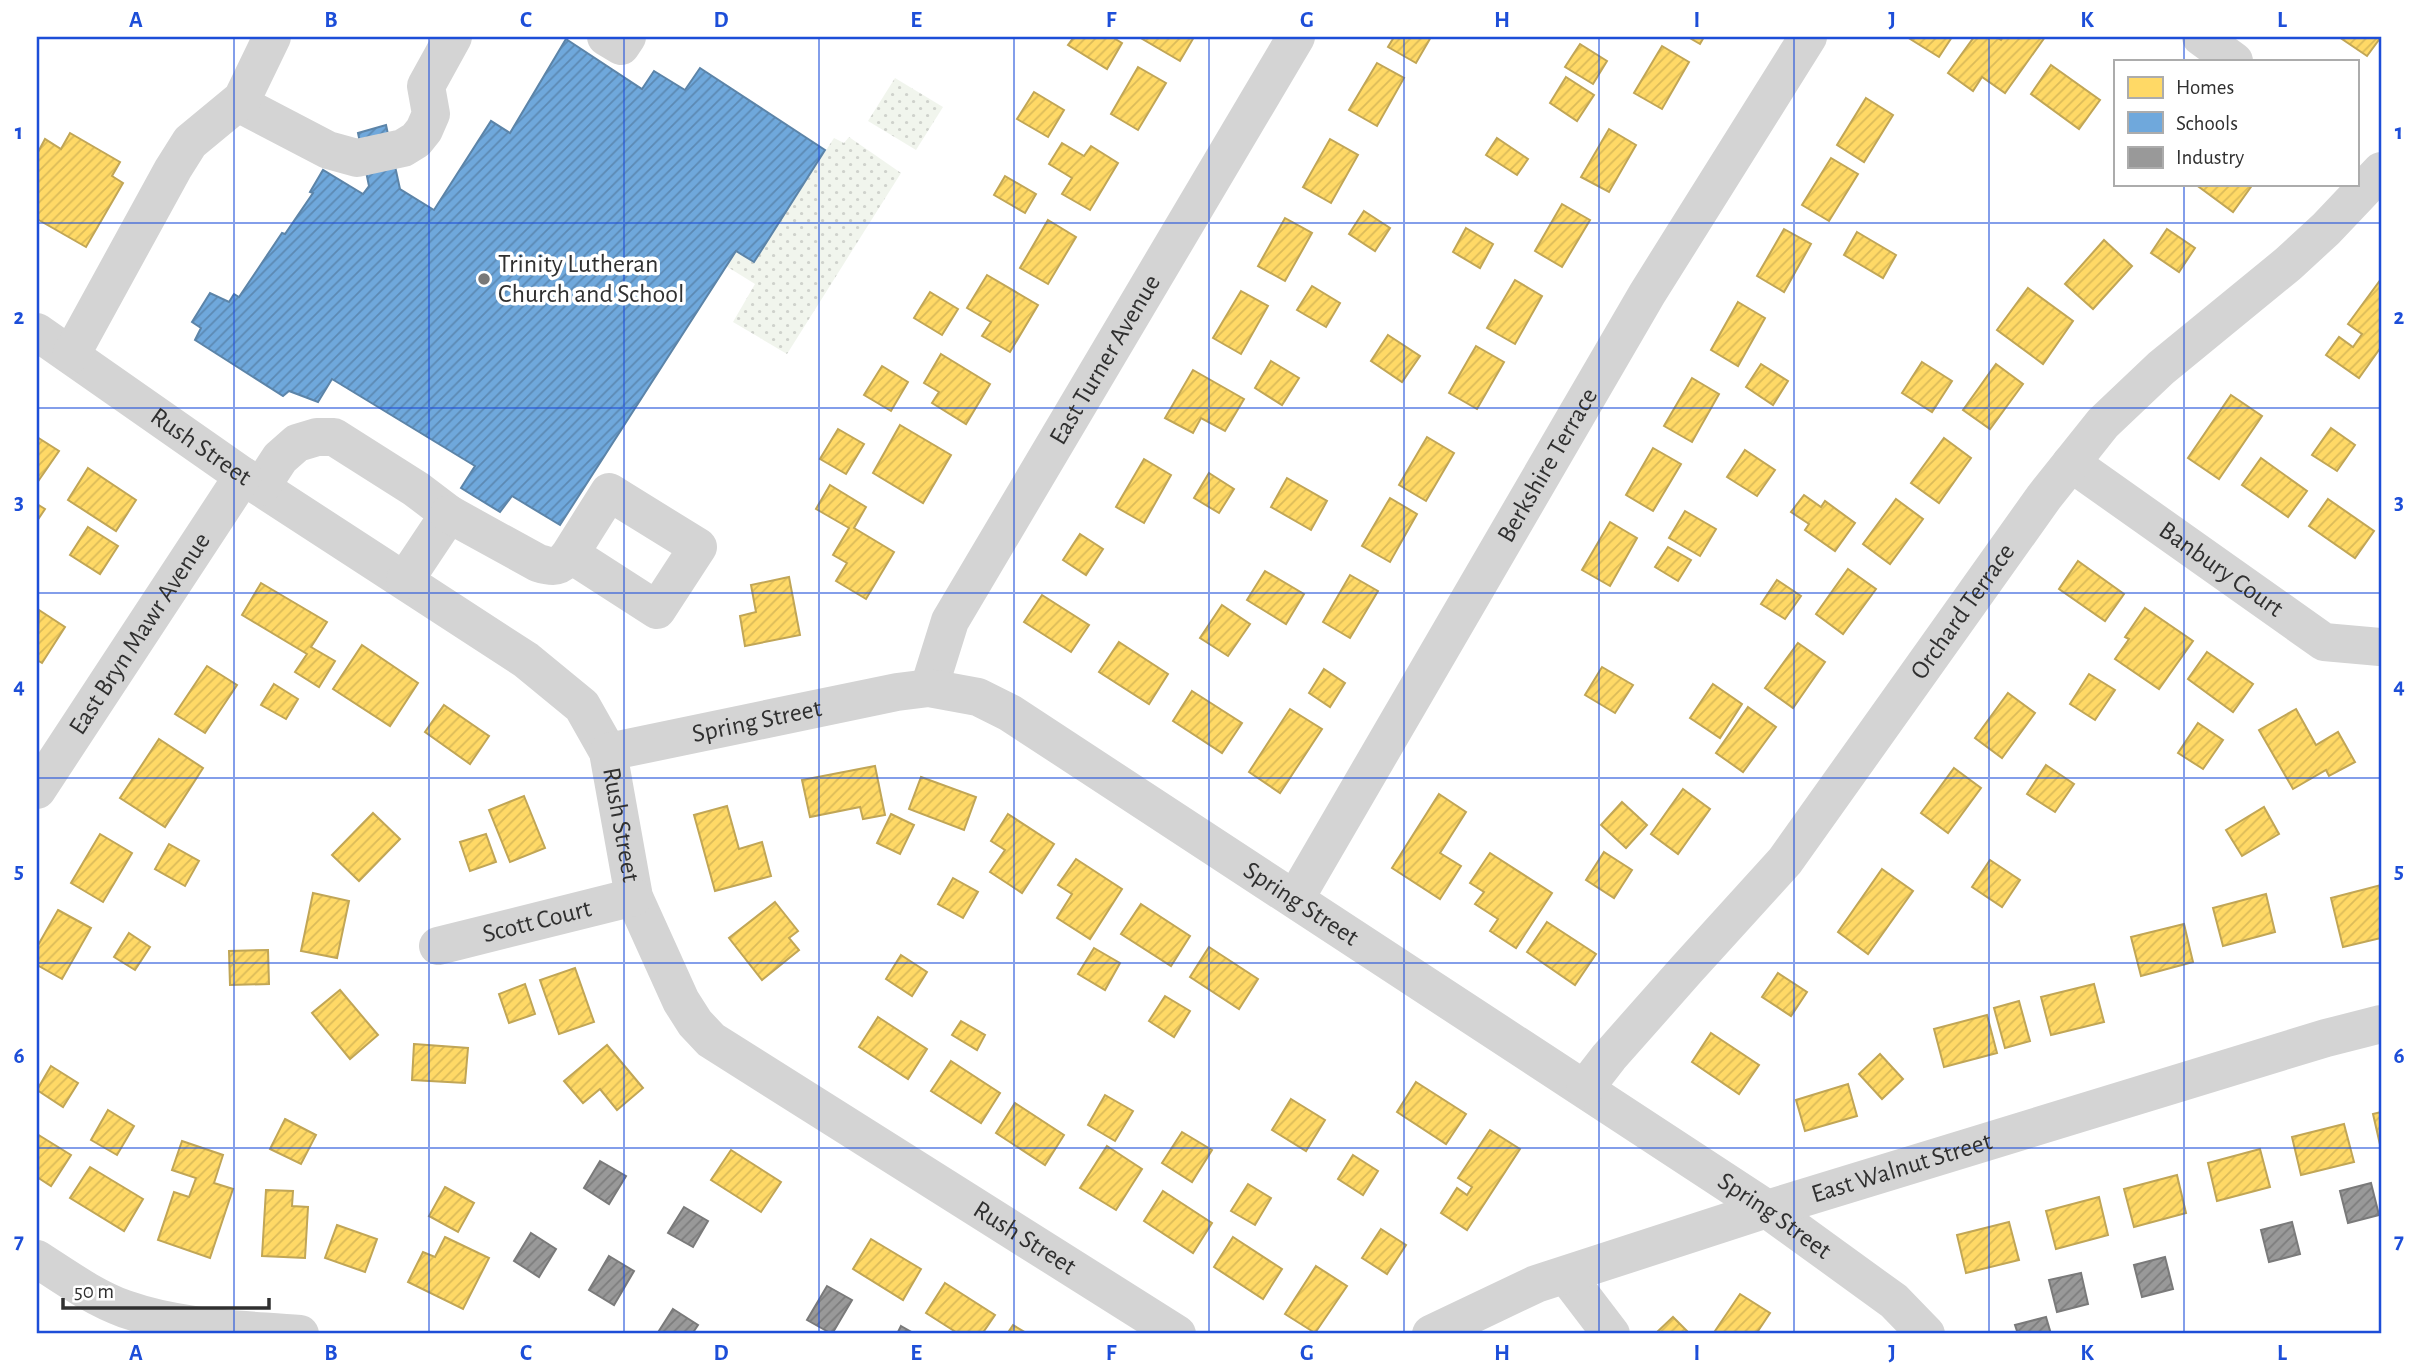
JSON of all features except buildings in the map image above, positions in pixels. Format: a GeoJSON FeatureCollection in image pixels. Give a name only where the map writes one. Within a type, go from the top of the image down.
{"type":"FeatureCollection","features":[{"type":"Feature","properties":{"kind":"street"},"geometry":{"type":"LineString","coordinates":[[71,355],[190,142],[242,99],[272,37]]}},
{"type":"Feature","properties":{"kind":"street"},"geometry":{"type":"LineString","coordinates":[[238,103],[337,153],[357,158],[403,148],[416,140],[424,130],[430,114],[426,86],[453,37]]}},
{"type":"Feature","properties":{"kind":"street"},"geometry":{"type":"LineString","coordinates":[[606,37],[621,46],[627,37]]}},
{"type":"Feature","properties":{"kind":"street","name":"East Turner Avenue"},"geometry":{"type":"LineString","coordinates":[[929,688],[950,621],[1296,37]]}},
{"type":"Feature","properties":{"kind":"street","name":"Berkshire Terrace"},"geometry":{"type":"LineString","coordinates":[[1295,899],[1647,294],[1808,37]]}},
{"type":"Feature","properties":{"kind":"street"},"geometry":{"type":"LineString","coordinates":[[2200,37],[2233,60]]}},
{"type":"Feature","properties":{"kind":"street"},"geometry":{"type":"LineString","coordinates":[[2358,152],[2381,170]]}},
{"type":"Feature","properties":{"kind":"street","name":"Orchard Terrace"},"geometry":{"type":"LineString","coordinates":[[1585,1088],[1609,1057],[1785,862],[2071,463],[2103,423],[2143,384],[2288,264],[2326,229],[2381,170]]}},
{"type":"Feature","properties":{"kind":"street","name":"Rush Street"},"geometry":{"type":"LineString","coordinates":[[37,332],[252,481],[552,679],[582,706],[608,752],[634,897],[681,1001],[710,1040],[1177,1334]]}},
{"type":"Feature","properties":{"kind":"street","name":"East Bryn Mawr Avenue"},"geometry":{"type":"LineString","coordinates":[[37,790],[252,481],[297,443],[317,437],[334,437],[449,513],[538,564],[554,567],[562,565],[570,554]]}},
{"type":"Feature","properties":{"kind":"street","name":"Banbury Court"},"geometry":{"type":"LineString","coordinates":[[2071,463],[2324,642],[2381,647]]}},
{"type":"Feature","properties":{"kind":"street"},"geometry":{"type":"LineString","coordinates":[[405,580],[449,513]]}},
{"type":"Feature","properties":{"kind":"street","name":"Spring Street"},"geometry":{"type":"LineString","coordinates":[[608,752],[836,704],[929,688],[978,697],[1010,713],[1767,1209],[1894,1301],[1926,1334]]}},
{"type":"Feature","properties":{"kind":"street","name":"Scott Court"},"geometry":{"type":"LineString","coordinates":[[438,946],[634,897]]}},
{"type":"Feature","properties":{"kind":"street","name":"East Walnut Street"},"geometry":{"type":"LineString","coordinates":[[1431,1334],[1536,1283],[1767,1209],[2381,1024]]}},
{"type":"Feature","properties":{"kind":"street"},"geometry":{"type":"LineString","coordinates":[[37,1259],[80,1287],[124,1308],[184,1325],[300,1334]]}},
{"type":"Feature","properties":{"kind":"street"},"geometry":{"type":"LineString","coordinates":[[1566,1275],[1611,1334]]}},
{"type":"Feature","properties":{"kind":"shaded area"},"geometry":{"type":"Polygon","coordinates":[[[895,78],[943,107],[916,150],[868,121],[895,78]]]}},
{"type":"Feature","properties":{"kind":"shaded area"},"geometry":{"type":"Polygon","coordinates":[[[849,137],[901,173],[787,354],[733,322],[755,284],[726,266],[736,251],[754,261],[834,138],[844,143],[849,137]]]}},
{"type":"Feature","properties":{"kind":"place","name":"Trinity Lutheran Church and School"},"geometry":{"type":"Point","coordinates":[484,279]}}]}
